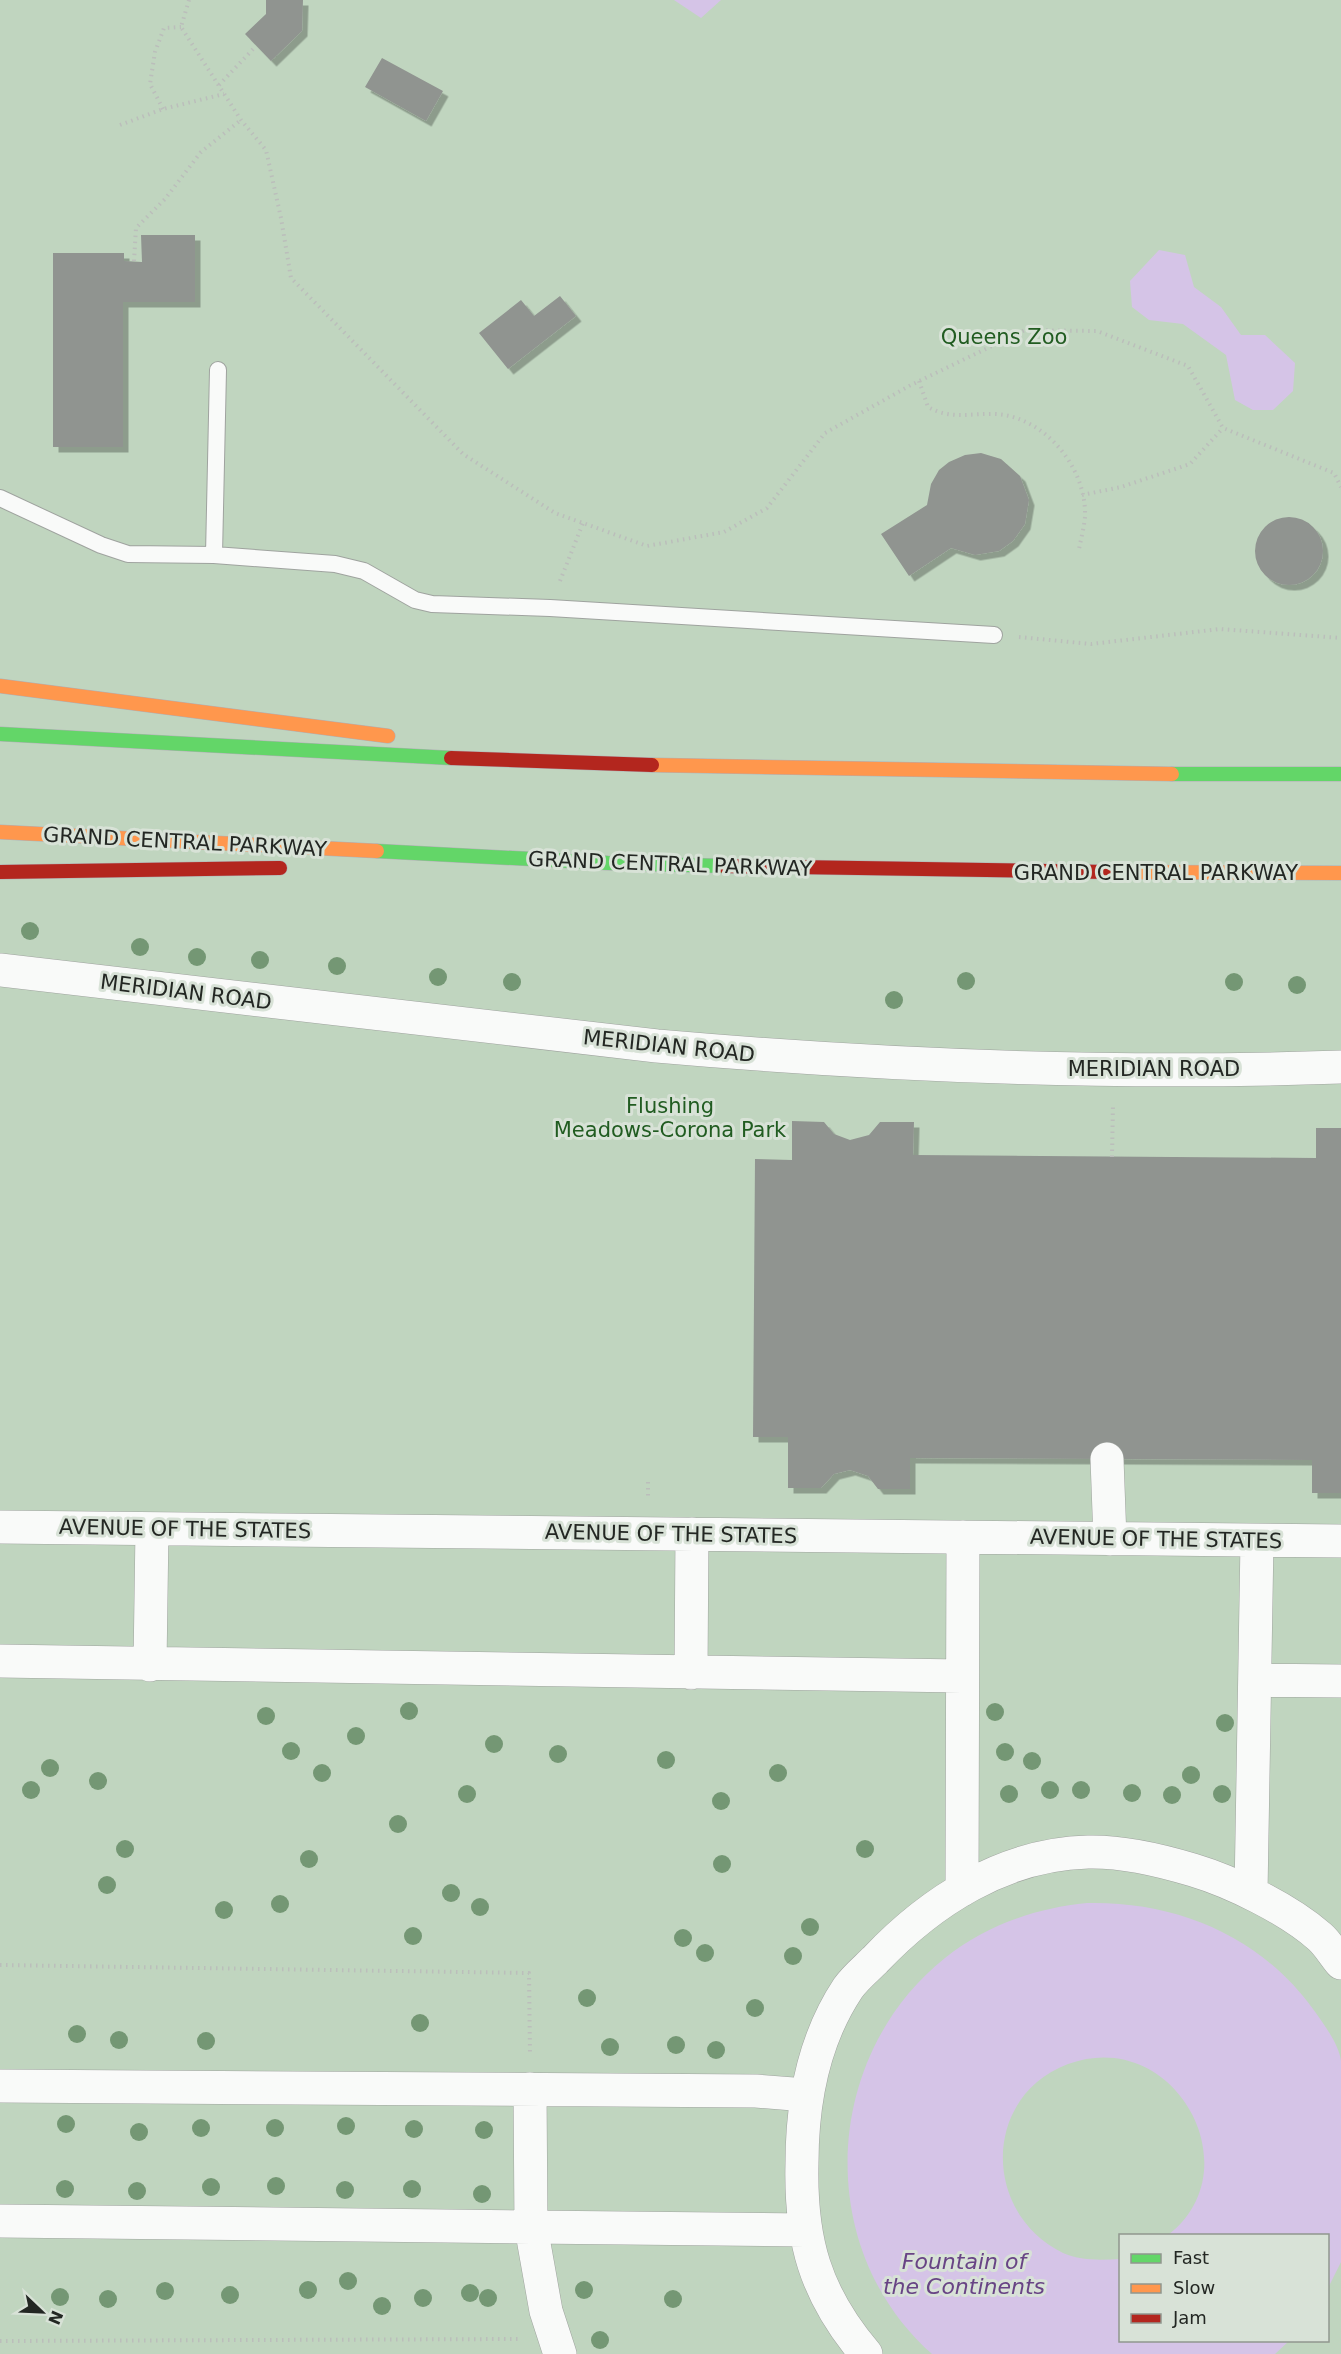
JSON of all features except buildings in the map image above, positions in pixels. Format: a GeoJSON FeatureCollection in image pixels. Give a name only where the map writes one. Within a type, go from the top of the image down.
{"type":"FeatureCollection","features":[{"type":"Feature","properties":{"kind":"highway"},"geometry":{"type":"LineString","coordinates":[[0,686],[403,738]]}},
{"type":"Feature","properties":{"kind":"highway"},"geometry":{"type":"LineString","coordinates":[[0,734],[198,747],[604,764],[1011,774],[1341,774]]}},
{"type":"Feature","properties":{"kind":"highway"},"geometry":{"type":"LineString","coordinates":[[438,743],[604,764]]}},
{"type":"Feature","properties":{"kind":"highway","name":"GRAND CENTRAL PARKWAY"},"geometry":{"type":"LineString","coordinates":[[0,832],[608,863],[986,872],[1341,873]]}},
{"type":"Feature","properties":{"kind":"highway"},"geometry":{"type":"LineString","coordinates":[[393,866],[608,863]]}},
{"type":"Feature","properties":{"kind":"highway"},"geometry":{"type":"LineString","coordinates":[[0,872],[298,868]]}},
{"type":"Feature","properties":{"kind":"street","name":"MERIDIAN ROAD"},"geometry":{"type":"LineString","coordinates":[[0,970],[657,1046],[877,1063],[1113,1070],[1341,1067]]}},
{"type":"Feature","properties":{"kind":"street"},"geometry":{"type":"LineString","coordinates":[[1107,1459],[1110,1539]]}},
{"type":"Feature","properties":{"kind":"street","name":"AVENUE OF THE STATES"},"geometry":{"type":"LineString","coordinates":[[0,1527],[1341,1542]]}},
{"type":"Feature","properties":{"kind":"street"},"geometry":{"type":"LineString","coordinates":[[150,1665],[152,1529]]}},
{"type":"Feature","properties":{"kind":"street"},"geometry":{"type":"LineString","coordinates":[[691,1673],[692,1534]]}},
{"type":"Feature","properties":{"kind":"street"},"geometry":{"type":"LineString","coordinates":[[962,1890],[963,1537]]}},
{"type":"Feature","properties":{"kind":"street"},"geometry":{"type":"LineString","coordinates":[[1251,1893],[1257,1541]]}},
{"type":"Feature","properties":{"kind":"street"},"geometry":{"type":"LineString","coordinates":[[0,1661],[962,1676]]}},
{"type":"Feature","properties":{"kind":"street"},"geometry":{"type":"LineString","coordinates":[[1255,1680],[1341,1681]]}},
{"type":"Feature","properties":{"kind":"street"},"geometry":{"type":"LineString","coordinates":[[866,2354],[847,2331],[827,2297],[807,2245],[801,2203],[806,2095],[824,2035],[849,1988],[934,1906],[979,1879],[1039,1857],[1090,1852],[1155,1859],[1208,1875],[1251,1893],[1321,1937],[1341,1963]]}},
{"type":"Feature","properties":{"kind":"street"},"geometry":{"type":"LineString","coordinates":[[0,2086],[756,2091],[806,2095]]}},
{"type":"Feature","properties":{"kind":"street"},"geometry":{"type":"LineString","coordinates":[[530,2089],[531,2227],[539,2277],[557,2346]]}},
{"type":"Feature","properties":{"kind":"street"},"geometry":{"type":"LineString","coordinates":[[0,2221],[805,2230]]}},
{"type":"Feature","properties":{"kind":"lane"},"geometry":{"type":"LineString","coordinates":[[214,555],[218,369]]}},
{"type":"Feature","properties":{"kind":"lane"},"geometry":{"type":"LineString","coordinates":[[0,498],[101,545],[128,554],[214,555],[336,564],[364,571],[415,600],[432,604],[550,608],[994,635]]}},
{"type":"Feature","properties":{"kind":"path"},"geometry":{"type":"LineString","coordinates":[[189,0],[181,27],[241,120],[266,150],[291,278],[463,454],[555,513],[647,546],[724,532],[767,508],[825,433],[919,381],[1025,330],[1097,331],[1188,366],[1223,428],[1334,473],[1341,487]]}},
{"type":"Feature","properties":{"kind":"path"},"geometry":{"type":"LineString","coordinates":[[163,109],[150,84],[155,52],[164,28],[181,27]]}},
{"type":"Feature","properties":{"kind":"path"},"geometry":{"type":"LineString","coordinates":[[219,85],[256,46]]}},
{"type":"Feature","properties":{"kind":"path"},"geometry":{"type":"LineString","coordinates":[[120,125],[163,109],[224,94]]}},
{"type":"Feature","properties":{"kind":"path"},"geometry":{"type":"LineString","coordinates":[[134,261],[136,228],[165,199],[201,152],[241,120]]}},
{"type":"Feature","properties":{"kind":"path"},"geometry":{"type":"LineString","coordinates":[[919,381],[928,407],[941,414],[959,416],[998,414],[1032,424],[1060,447],[1078,479],[1082,495],[1085,516],[1079,549]]}},
{"type":"Feature","properties":{"kind":"path"},"geometry":{"type":"LineString","coordinates":[[1082,495],[1121,488],[1190,464],[1223,428]]}},
{"type":"Feature","properties":{"kind":"path"},"geometry":{"type":"LineString","coordinates":[[550,608],[583,523]]}},
{"type":"Feature","properties":{"kind":"path"},"geometry":{"type":"LineString","coordinates":[[994,635],[1091,644],[1220,628],[1341,638]]}},
{"type":"Feature","properties":{"kind":"path"},"geometry":{"type":"LineString","coordinates":[[1112,1157],[1113,1070]]}},
{"type":"Feature","properties":{"kind":"path"},"geometry":{"type":"LineString","coordinates":[[0,1965],[529,1973],[530,2089]]}},
{"type":"Feature","properties":{"kind":"path"},"geometry":{"type":"LineString","coordinates":[[0,2342],[557,2346]]}},
{"type":"Feature","properties":{"kind":"green space","name":"Flushing Meadows-Corona Park"},"geometry":{"type":"Polygon","coordinates":[[[0,0],[1341,0],[1341,2354],[0,2354],[0,0]]]}},
{"type":"Feature","properties":{"kind":"water"},"geometry":{"type":"Polygon","coordinates":[[[674,0],[721,0],[701,18],[674,0]]]}},
{"type":"Feature","properties":{"kind":"water"},"geometry":{"type":"Polygon","coordinates":[[[1159,250],[1185,255],[1194,287],[1221,307],[1241,335],[1265,335],[1295,363],[1293,391],[1273,410],[1253,410],[1235,400],[1226,355],[1183,324],[1149,320],[1132,307],[1130,281],[1159,250]]]}},
{"type":"Feature","properties":{"kind":"water","name":"Fountain of the Continents"},"geometry":{"type":"Polygon","coordinates":[[[1120,1904],[1153,1908],[1184,1916],[1242,1943],[1268,1961],[1292,1983],[1313,2009],[1340,2054],[1341,2262],[1329,2286],[1329,2234],[1169,2234],[1193,2207],[1204,2175],[1202,2142],[1190,2110],[1169,2084],[1140,2065],[1106,2057],[1068,2064],[1040,2080],[1020,2102],[1007,2128],[1003,2156],[1006,2184],[1018,2212],[1036,2235],[1070,2256],[1098,2260],[1119,2259],[1119,2342],[1288,2342],[1275,2354],[932,2354],[893,2311],[867,2262],[851,2208],[848,2153],[855,2099],[874,2046],[904,1999],[945,1958],[961,1946],[994,1927],[1012,1920],[1068,1905],[1120,1904]]]}},
{"type":"Feature","properties":{"kind":"traffic: fast"},"geometry":{"type":"LineString","coordinates":[[0,734],[451,758]]}},
{"type":"Feature","properties":{"kind":"traffic: fast"},"geometry":{"type":"LineString","coordinates":[[1172,774],[1341,774]]}},
{"type":"Feature","properties":{"kind":"traffic: fast"},"geometry":{"type":"LineString","coordinates":[[377,851],[608,863],[723,866]]}},
{"type":"Feature","properties":{"kind":"traffic: slow"},"geometry":{"type":"LineString","coordinates":[[0,686],[388,736]]}},
{"type":"Feature","properties":{"kind":"traffic: slow"},"geometry":{"type":"LineString","coordinates":[[652,765],[1172,774]]}},
{"type":"Feature","properties":{"kind":"traffic: slow"},"geometry":{"type":"LineString","coordinates":[[0,832],[377,851]]}},
{"type":"Feature","properties":{"kind":"traffic: slow"},"geometry":{"type":"LineString","coordinates":[[1108,872],[1341,873]]}},
{"type":"Feature","properties":{"kind":"traffic: jam"},"geometry":{"type":"LineString","coordinates":[[451,758],[652,765]]}},
{"type":"Feature","properties":{"kind":"traffic: jam"},"geometry":{"type":"LineString","coordinates":[[723,866],[1108,872]]}},
{"type":"Feature","properties":{"kind":"traffic: jam"},"geometry":{"type":"LineString","coordinates":[[0,872],[280,868]]}},
{"type":"Feature","properties":{"kind":"park label","name":"Queens Zoo"},"geometry":{"type":"Point","coordinates":[1004,337]}}]}
